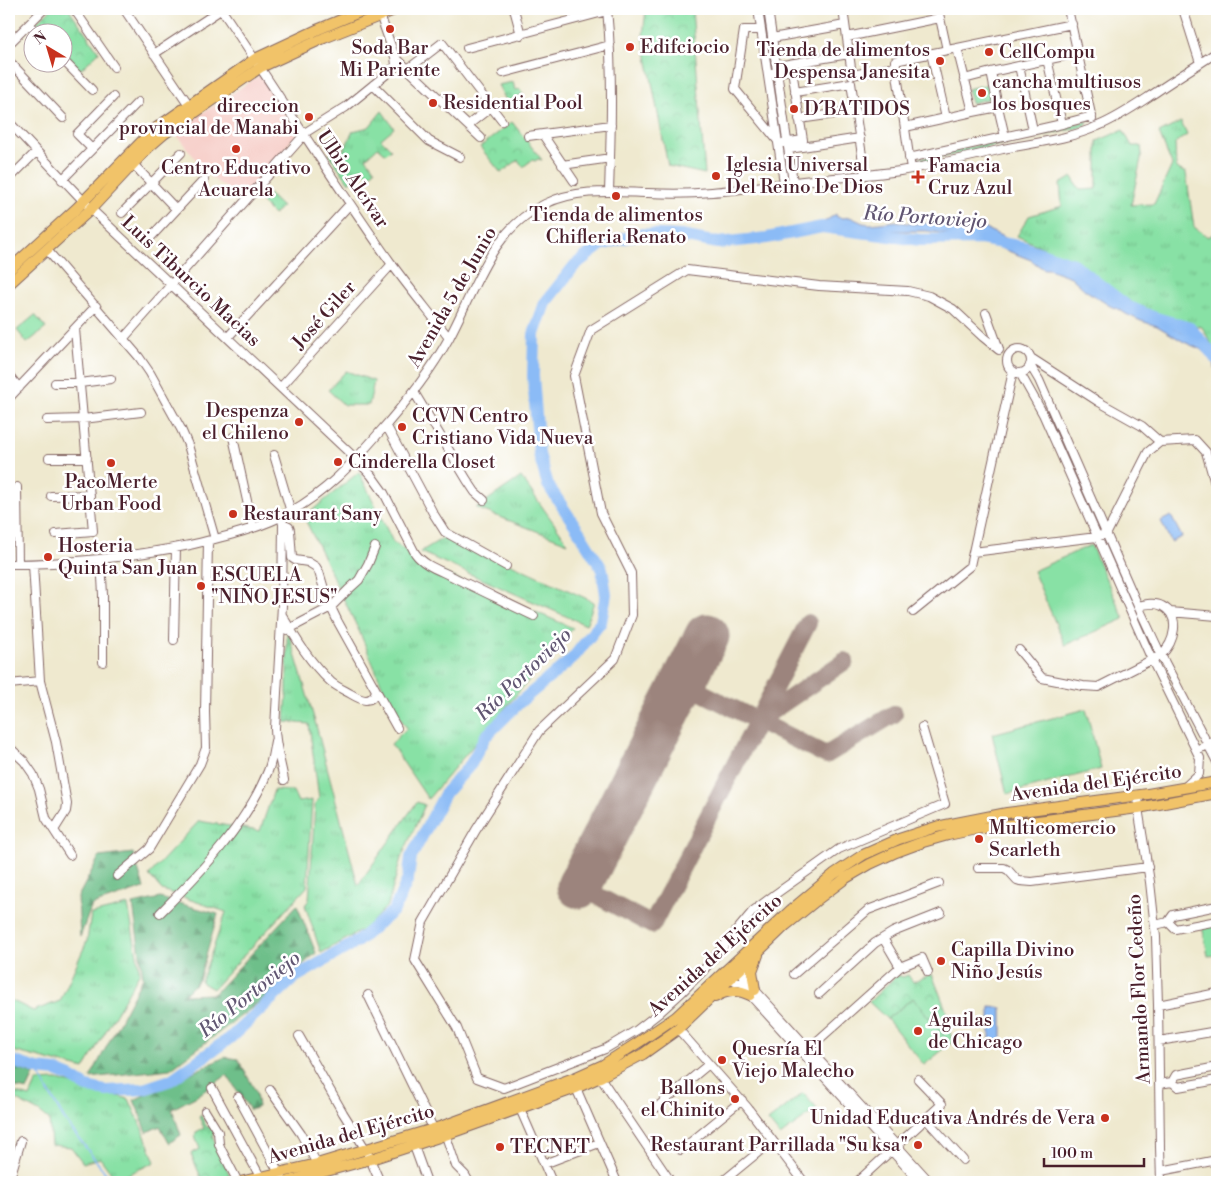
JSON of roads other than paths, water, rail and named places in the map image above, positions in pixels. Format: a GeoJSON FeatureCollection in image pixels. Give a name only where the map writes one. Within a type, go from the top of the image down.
{"type":"FeatureCollection","features":[{"type":"Feature","properties":{"kind":"main road"},"geometry":{"type":"LineString","coordinates":[[9,284],[47,250],[147,135],[191,109],[258,63],[319,29],[367,9]]}},
{"type":"Feature","properties":{"kind":"main road"},"geometry":{"type":"LineString","coordinates":[[258,63],[324,38],[379,12],[397,9]]}},
{"type":"Feature","properties":{"kind":"main road"},"geometry":{"type":"LineString","coordinates":[[9,270],[87,206],[191,109]]}},
{"type":"Feature","properties":{"kind":"main road","name":"Avenida del Ejército"},"geometry":{"type":"LineString","coordinates":[[239,1182],[283,1179],[317,1173],[518,1104],[575,1083],[643,1054],[678,1028],[730,980],[743,967],[756,949],[813,891],[834,874],[863,855],[899,839],[936,827],[998,814],[1139,795],[1217,782]]}},
{"type":"Feature","properties":{"kind":"main road","name":"Avenida del Ejército"},"geometry":{"type":"LineString","coordinates":[[598,1072],[676,1017],[714,983],[818,899],[870,864],[896,852],[948,835],[1138,808],[1217,793]]}},
{"type":"Feature","properties":{"kind":"main road"},"geometry":{"type":"LineString","coordinates":[[708,1001],[721,993],[731,991],[752,992],[752,970],[756,949]]}},
{"type":"Feature","properties":{"kind":"main road","name":"Avenida del Ejército"},"geometry":{"type":"LineString","coordinates":[[368,1154],[414,1146],[440,1130]]}},
{"type":"Feature","properties":{"kind":"street"},"geometry":{"type":"LineString","coordinates":[[31,22],[44,9]]}},
{"type":"Feature","properties":{"kind":"street"},"geometry":{"type":"LineString","coordinates":[[74,9],[114,67]]}},
{"type":"Feature","properties":{"kind":"street"},"geometry":{"type":"LineString","coordinates":[[124,9],[191,109]]}},
{"type":"Feature","properties":{"kind":"street"},"geometry":{"type":"LineString","coordinates":[[154,54],[221,9]]}},
{"type":"Feature","properties":{"kind":"street","name":"Ulbio Alcívar"},"geometry":{"type":"LineString","coordinates":[[221,9],[350,204],[392,264],[449,338]]}},
{"type":"Feature","properties":{"kind":"street"},"geometry":{"type":"LineString","coordinates":[[514,9],[520,34]]}},
{"type":"Feature","properties":{"kind":"street"},"geometry":{"type":"LineString","coordinates":[[758,9],[784,183]]}},
{"type":"Feature","properties":{"kind":"street"},"geometry":{"type":"LineString","coordinates":[[768,9],[793,182]]}},
{"type":"Feature","properties":{"kind":"street"},"geometry":{"type":"LineString","coordinates":[[843,9],[852,75],[895,67]]}},
{"type":"Feature","properties":{"kind":"street"},"geometry":{"type":"LineString","coordinates":[[938,9],[947,50]]}},
{"type":"Feature","properties":{"kind":"street"},"geometry":{"type":"LineString","coordinates":[[1068,9],[1094,128]]}},
{"type":"Feature","properties":{"kind":"street"},"geometry":{"type":"LineString","coordinates":[[1183,9],[1200,63]]}},
{"type":"Feature","properties":{"kind":"street"},"geometry":{"type":"LineString","coordinates":[[467,48],[607,10],[610,46],[611,125],[609,192]]}},
{"type":"Feature","properties":{"kind":"street"},"geometry":{"type":"LineString","coordinates":[[123,339],[303,135],[346,107],[394,68],[395,57],[379,12]]}},
{"type":"Feature","properties":{"kind":"street"},"geometry":{"type":"LineString","coordinates":[[847,37],[940,18]]}},
{"type":"Feature","properties":{"kind":"street"},"geometry":{"type":"LineString","coordinates":[[911,169],[895,60],[1072,24]]}},
{"type":"Feature","properties":{"kind":"street"},"geometry":{"type":"LineString","coordinates":[[772,38],[845,25]]}},
{"type":"Feature","properties":{"kind":"street"},"geometry":{"type":"LineString","coordinates":[[761,30],[744,30],[734,89],[778,143],[788,146],[860,138]]}},
{"type":"Feature","properties":{"kind":"street"},"geometry":{"type":"LineString","coordinates":[[9,44],[22,31]]}},
{"type":"Feature","properties":{"kind":"street"},"geometry":{"type":"LineString","coordinates":[[408,69],[442,43],[502,121]]}},
{"type":"Feature","properties":{"kind":"street"},"geometry":{"type":"LineString","coordinates":[[503,72],[610,46]]}},
{"type":"Feature","properties":{"kind":"street"},"geometry":{"type":"LineString","coordinates":[[957,48],[973,112]]}},
{"type":"Feature","properties":{"kind":"street","name":"Avenida 5 de Junio"},"geometry":{"type":"LineString","coordinates":[[9,564],[101,560],[176,548],[282,520],[330,485],[386,425],[429,371],[449,338],[486,263],[504,236],[514,225],[532,211],[555,200],[580,193],[695,193],[866,175],[911,169],[1063,137],[1094,128],[1118,116],[1217,52]]}},
{"type":"Feature","properties":{"kind":"street"},"geometry":{"type":"LineString","coordinates":[[931,53],[946,118]]}},
{"type":"Feature","properties":{"kind":"street"},"geometry":{"type":"LineString","coordinates":[[964,79],[1078,53]]}},
{"type":"Feature","properties":{"kind":"street"},"geometry":{"type":"LineString","coordinates":[[768,74],[777,69],[849,54]]}},
{"type":"Feature","properties":{"kind":"street"},"geometry":{"type":"LineString","coordinates":[[395,57],[481,138]]}},
{"type":"Feature","properties":{"kind":"street"},"geometry":{"type":"LineString","coordinates":[[1048,59],[1062,124]]}},
{"type":"Feature","properties":{"kind":"street"},"geometry":{"type":"LineString","coordinates":[[9,61],[63,118]]}},
{"type":"Feature","properties":{"kind":"street"},"geometry":{"type":"LineString","coordinates":[[1019,66],[1033,130]]}},
{"type":"Feature","properties":{"kind":"street"},"geometry":{"type":"LineString","coordinates":[[72,69],[92,90]]}},
{"type":"Feature","properties":{"kind":"street"},"geometry":{"type":"LineString","coordinates":[[777,69],[792,70],[803,140],[788,146]]}},
{"type":"Feature","properties":{"kind":"street"},"geometry":{"type":"LineString","coordinates":[[990,72],[1005,136]]}},
{"type":"Feature","properties":{"kind":"street"},"geometry":{"type":"LineString","coordinates":[[795,92],[851,83],[866,175]]}},
{"type":"Feature","properties":{"kind":"street"},"geometry":{"type":"LineString","coordinates":[[373,85],[429,141],[460,157]]}},
{"type":"Feature","properties":{"kind":"street"},"geometry":{"type":"LineString","coordinates":[[92,149],[77,134],[113,97]]}},
{"type":"Feature","properties":{"kind":"street"},"geometry":{"type":"LineString","coordinates":[[62,180],[138,102]]}},
{"type":"Feature","properties":{"kind":"street"},"geometry":{"type":"LineString","coordinates":[[468,125],[491,107]]}},
{"type":"Feature","properties":{"kind":"street"},"geometry":{"type":"LineString","coordinates":[[905,128],[998,107]]}},
{"type":"Feature","properties":{"kind":"street"},"geometry":{"type":"LineString","coordinates":[[799,119],[856,111]]}},
{"type":"Feature","properties":{"kind":"street"},"geometry":{"type":"LineString","coordinates":[[909,158],[1092,116]]}},
{"type":"Feature","properties":{"kind":"street","name":"Luis Tiburcio Macias"},"geometry":{"type":"LineString","coordinates":[[9,122],[87,206],[356,459],[384,493],[419,559],[425,564],[534,616]]}},
{"type":"Feature","properties":{"kind":"street"},"geometry":{"type":"LineString","coordinates":[[528,136],[611,125]]}},
{"type":"Feature","properties":{"kind":"street"},"geometry":{"type":"LineString","coordinates":[[543,135],[574,181]]}},
{"type":"Feature","properties":{"kind":"street"},"geometry":{"type":"LineString","coordinates":[[9,179],[36,152]]}},
{"type":"Feature","properties":{"kind":"street"},"geometry":{"type":"LineString","coordinates":[[122,213],[181,153]]}},
{"type":"Feature","properties":{"kind":"street"},"geometry":{"type":"LineString","coordinates":[[562,165],[604,159]]}},
{"type":"Feature","properties":{"kind":"street"},"geometry":{"type":"LineString","coordinates":[[133,164],[176,209]]}},
{"type":"Feature","properties":{"kind":"street"},"geometry":{"type":"LineString","coordinates":[[149,238],[204,180]]}},
{"type":"Feature","properties":{"kind":"street"},"geometry":{"type":"LineString","coordinates":[[228,338],[350,204]]}},
{"type":"Feature","properties":{"kind":"street"},"geometry":{"type":"LineString","coordinates":[[47,250],[96,306],[150,373],[188,445],[212,540],[206,748],[200,764],[149,849],[117,876]]}},
{"type":"Feature","properties":{"kind":"street","name":"José Giler"},"geometry":{"type":"LineString","coordinates":[[281,387],[392,264]]}},
{"type":"Feature","properties":{"kind":"street"},"geometry":{"type":"LineString","coordinates":[[922,727],[945,804],[839,849],[777,893],[753,911],[702,972],[682,992],[659,1013],[629,1035],[605,1049],[504,1088],[477,1078],[457,1028],[415,960],[423,922],[476,830],[539,731],[616,659],[632,615],[631,573],[601,513],[574,376],[591,330],[687,270],[819,286],[908,291],[929,296],[953,309],[999,350],[1009,353]]}},
{"type":"Feature","properties":{"kind":"street"},"geometry":{"type":"LineString","coordinates":[[9,398],[96,306]]}},
{"type":"Feature","properties":{"kind":"street"},"geometry":{"type":"LineString","coordinates":[[986,313],[999,350]]}},
{"type":"Feature","properties":{"kind":"street"},"geometry":{"type":"LineString","coordinates":[[56,534],[93,531],[75,329]]}},
{"type":"Feature","properties":{"kind":"street"},"geometry":{"type":"LineString","coordinates":[[1184,788],[1199,774],[1200,758],[1152,660],[1043,414],[1016,372],[1010,368],[1007,361],[1009,353],[1016,349],[1020,348],[1027,351],[1138,606],[1217,762]]}},
{"type":"Feature","properties":{"kind":"street"},"geometry":{"type":"LineString","coordinates":[[1016,372],[1026,370],[1031,362]]}},
{"type":"Feature","properties":{"kind":"street"},"geometry":{"type":"LineString","coordinates":[[1031,362],[1142,426],[1160,442]]}},
{"type":"Feature","properties":{"kind":"street"},"geometry":{"type":"LineString","coordinates":[[912,612],[970,566],[1016,372]]}},
{"type":"Feature","properties":{"kind":"street"},"geometry":{"type":"LineString","coordinates":[[9,375],[19,388]]}},
{"type":"Feature","properties":{"kind":"street"},"geometry":{"type":"LineString","coordinates":[[56,383],[112,380]]}},
{"type":"Feature","properties":{"kind":"street"},"geometry":{"type":"LineString","coordinates":[[414,392],[467,480],[484,500]]}},
{"type":"Feature","properties":{"kind":"street"},"geometry":{"type":"LineString","coordinates":[[47,420],[83,419],[141,412]]}},
{"type":"Feature","properties":{"kind":"street"},"geometry":{"type":"LineString","coordinates":[[386,425],[445,532],[506,566]]}},
{"type":"Feature","properties":{"kind":"street"},"geometry":{"type":"LineString","coordinates":[[233,437],[253,528]]}},
{"type":"Feature","properties":{"kind":"street"},"geometry":{"type":"LineString","coordinates":[[973,552],[1097,537],[1107,533],[1148,452],[1160,442],[1195,440],[1206,452],[1217,491]]}},
{"type":"Feature","properties":{"kind":"street"},"geometry":{"type":"LineString","coordinates":[[274,454],[291,512]]}},
{"type":"Feature","properties":{"kind":"street"},"geometry":{"type":"LineString","coordinates":[[49,458],[87,458]]}},
{"type":"Feature","properties":{"kind":"street"},"geometry":{"type":"LineString","coordinates":[[17,487],[18,564]]}},
{"type":"Feature","properties":{"kind":"street"},"geometry":{"type":"LineString","coordinates":[[51,496],[90,495]]}},
{"type":"Feature","properties":{"kind":"street"},"geometry":{"type":"LineString","coordinates":[[282,520],[290,530],[292,558],[308,562],[316,567],[338,622],[397,728]]}},
{"type":"Feature","properties":{"kind":"street"},"geometry":{"type":"LineString","coordinates":[[160,913],[182,892],[213,856],[246,812],[257,795],[272,760],[282,615],[282,520]]}},
{"type":"Feature","properties":{"kind":"street"},"geometry":{"type":"LineString","coordinates":[[281,634],[331,607],[359,580],[375,547]]}},
{"type":"Feature","properties":{"kind":"street"},"geometry":{"type":"LineString","coordinates":[[174,640],[176,548]]}},
{"type":"Feature","properties":{"kind":"street"},"geometry":{"type":"LineString","coordinates":[[101,560],[103,662]]}},
{"type":"Feature","properties":{"kind":"street"},"geometry":{"type":"LineString","coordinates":[[34,564],[40,681],[56,742],[67,804],[66,811],[54,830]]}},
{"type":"Feature","properties":{"kind":"street"},"geometry":{"type":"LineString","coordinates":[[1138,606],[1153,603],[1162,606],[1170,612],[1217,616]]}},
{"type":"Feature","properties":{"kind":"street"},"geometry":{"type":"LineString","coordinates":[[1019,650],[1042,678],[1098,687],[1162,655],[1172,640],[1174,624],[1170,612]]}},
{"type":"Feature","properties":{"kind":"street"},"geometry":{"type":"LineString","coordinates":[[282,615],[306,654],[337,687],[356,697],[367,700],[374,697],[376,691]]}},
{"type":"Feature","properties":{"kind":"street"},"geometry":{"type":"LineString","coordinates":[[9,684],[40,681]]}},
{"type":"Feature","properties":{"kind":"street"},"geometry":{"type":"LineString","coordinates":[[275,737],[284,780]]}},
{"type":"Feature","properties":{"kind":"street"},"geometry":{"type":"LineString","coordinates":[[1196,750],[1217,739]]}},
{"type":"Feature","properties":{"kind":"street"},"geometry":{"type":"LineString","coordinates":[[9,747],[24,761],[33,774],[39,788],[46,818],[70,855]]}},
{"type":"Feature","properties":{"kind":"street","name":"Armando Flor Cedeño"},"geometry":{"type":"LineString","coordinates":[[1139,795],[1138,808],[1155,925],[1161,1182]]}},
{"type":"Feature","properties":{"kind":"street"},"geometry":{"type":"LineString","coordinates":[[978,868],[1004,868],[1017,880],[1032,882],[1148,867]]}},
{"type":"Feature","properties":{"kind":"street"},"geometry":{"type":"LineString","coordinates":[[794,974],[866,911],[939,883]]}},
{"type":"Feature","properties":{"kind":"street"},"geometry":{"type":"LineString","coordinates":[[1155,925],[1168,922],[1173,915],[1217,906]]}},
{"type":"Feature","properties":{"kind":"street"},"geometry":{"type":"LineString","coordinates":[[819,994],[883,938],[941,914]]}},
{"type":"Feature","properties":{"kind":"street"},"geometry":{"type":"LineString","coordinates":[[1168,922],[1175,929],[1217,920]]}},
{"type":"Feature","properties":{"kind":"street"},"geometry":{"type":"LineString","coordinates":[[883,938],[900,967]]}},
{"type":"Feature","properties":{"kind":"street"},"geometry":{"type":"LineString","coordinates":[[806,1051],[900,967],[922,958],[928,972]]}},
{"type":"Feature","properties":{"kind":"street"},"geometry":{"type":"LineString","coordinates":[[743,967],[745,984]]}},
{"type":"Feature","properties":{"kind":"street"},"geometry":{"type":"LineString","coordinates":[[714,983],[730,980],[745,984],[894,1148],[930,1182]]}},
{"type":"Feature","properties":{"kind":"street"},"geometry":{"type":"LineString","coordinates":[[1158,1005],[1217,993]]}},
{"type":"Feature","properties":{"kind":"street"},"geometry":{"type":"LineString","coordinates":[[368,995],[440,1130],[456,1166],[468,1178],[469,1182]]}},
{"type":"Feature","properties":{"kind":"street"},"geometry":{"type":"LineString","coordinates":[[678,1028],[742,1100],[802,1181]]}},
{"type":"Feature","properties":{"kind":"street"},"geometry":{"type":"LineString","coordinates":[[1159,1042],[1217,1031]]}},
{"type":"Feature","properties":{"kind":"street"},"geometry":{"type":"LineString","coordinates":[[299,1036],[368,1154],[380,1182]]}},
{"type":"Feature","properties":{"kind":"street"},"geometry":{"type":"LineString","coordinates":[[651,1112],[709,1064]]}},
{"type":"Feature","properties":{"kind":"street"},"geometry":{"type":"LineString","coordinates":[[1172,1082],[1176,1075],[1217,1067]]}},
{"type":"Feature","properties":{"kind":"street"},"geometry":{"type":"LineString","coordinates":[[598,1072],[671,1182]]}},
{"type":"Feature","properties":{"kind":"street"},"geometry":{"type":"LineString","coordinates":[[863,1180],[894,1148],[942,1104],[918,1079]]}},
{"type":"Feature","properties":{"kind":"street"},"geometry":{"type":"LineString","coordinates":[[1160,1084],[1172,1082],[1178,1087],[1217,1080]]}},
{"type":"Feature","properties":{"kind":"street"},"geometry":{"type":"LineString","coordinates":[[575,1083],[617,1182]]}},
{"type":"Feature","properties":{"kind":"street"},"geometry":{"type":"LineString","coordinates":[[212,1088],[261,1180]]}},
{"type":"Feature","properties":{"kind":"street"},"geometry":{"type":"LineString","coordinates":[[270,1090],[300,1134],[317,1173]]}},
{"type":"Feature","properties":{"kind":"street"},"geometry":{"type":"LineString","coordinates":[[238,1097],[283,1179]]}},
{"type":"Feature","properties":{"kind":"street"},"geometry":{"type":"LineString","coordinates":[[682,1150],[742,1100]]}},
{"type":"Feature","properties":{"kind":"street"},"geometry":{"type":"LineString","coordinates":[[518,1104],[552,1182]]}},
{"type":"Feature","properties":{"kind":"street"},"geometry":{"type":"LineString","coordinates":[[205,1111],[218,1132],[220,1149],[239,1182]]}},
{"type":"Feature","properties":{"kind":"street"},"geometry":{"type":"LineString","coordinates":[[926,1119],[963,1160]]}},
{"type":"Feature","properties":{"kind":"street"},"geometry":{"type":"LineString","coordinates":[[9,1181],[21,1141]]}},
{"type":"Feature","properties":{"kind":"street"},"geometry":{"type":"LineString","coordinates":[[722,1182],[772,1141]]}},
{"type":"Feature","properties":{"kind":"street"},"geometry":{"type":"LineString","coordinates":[[544,1164],[600,1143]]}},
{"type":"Feature","properties":{"kind":"street"},"geometry":{"type":"LineString","coordinates":[[414,1146],[427,1182]]}},
{"type":"Feature","properties":{"kind":"street"},"geometry":{"type":"LineString","coordinates":[[894,1148],[920,1182]]}},
{"type":"Feature","properties":{"kind":"street"},"geometry":{"type":"LineString","coordinates":[[1161,1171],[1217,1160]]}},
{"type":"Feature","properties":{"kind":"water"},"geometry":{"type":"Polygon","coordinates":[[[836,214],[837,217],[850,217],[863,223],[871,224],[896,221],[912,224],[931,223],[960,228],[984,228],[1012,241],[1023,249],[1076,271],[1089,281],[1098,281],[1112,297],[1141,315],[1179,331],[1186,332],[1209,347],[1217,356],[1217,372],[1213,361],[1200,349],[1157,326],[1141,321],[1110,306],[1085,290],[1071,277],[1044,269],[1031,260],[982,238],[970,234],[955,235],[926,231],[870,231],[837,227],[827,225],[824,222],[836,214]]]}},
{"type":"Feature","properties":{"kind":"water"},"geometry":{"type":"Polygon","coordinates":[[[1171,516],[1182,537],[1171,542],[1161,521],[1171,516]]]}},
{"type":"Feature","properties":{"kind":"water"},"geometry":{"type":"Polygon","coordinates":[[[990,1007],[1002,1008],[1002,1041],[990,1040],[990,1007]]]}},
{"type":"Feature","properties":{"kind":"waterway","name":"Río Portoviejo"},"geometry":{"type":"LineString","coordinates":[[9,1060],[37,1069],[56,1071],[71,1077],[87,1087],[106,1091],[144,1089],[171,1080],[230,1038],[294,978],[358,941],[394,910],[408,879],[411,857],[446,792],[471,764],[485,737],[520,702],[573,658],[601,622],[606,594],[602,569],[548,485],[539,454],[533,376],[534,334],[545,303],[575,265],[601,245],[639,234],[681,236],[718,243],[767,238],[822,227],[920,240],[981,239],[1023,247],[1073,264],[1127,306],[1153,317],[1190,328],[1217,359]]}},
{"type":"Feature","properties":{"kind":"waterway"},"geometry":{"type":"LineString","coordinates":[[37,1069],[64,1119],[111,1182]]}},
{"type":"Feature","properties":{"kind":"place","name":"Soda Bar Mi Pariente"},"geometry":{"type":"Point","coordinates":[390,29]}},
{"type":"Feature","properties":{"kind":"place","name":"Edifciocio"},"geometry":{"type":"Point","coordinates":[630,47]}},
{"type":"Feature","properties":{"kind":"place","name":"CellCompu"},"geometry":{"type":"Point","coordinates":[989,52]}},
{"type":"Feature","properties":{"kind":"place","name":"Tienda de alimentos Despensa Janesita"},"geometry":{"type":"Point","coordinates":[940,61]}},
{"type":"Feature","properties":{"kind":"place","name":"cancha multiusos los bosques"},"geometry":{"type":"Point","coordinates":[982,93]}},
{"type":"Feature","properties":{"kind":"place","name":"Residential Pool"},"geometry":{"type":"Point","coordinates":[433,103]}},
{"type":"Feature","properties":{"kind":"place","name":"D´BATIDOS"},"geometry":{"type":"Point","coordinates":[794,109]}},
{"type":"Feature","properties":{"kind":"place","name":"direccion provincial de Manabi"},"geometry":{"type":"Point","coordinates":[309,117]}},
{"type":"Feature","properties":{"kind":"place","name":"Centro Educativo Acuarela"},"geometry":{"type":"Point","coordinates":[236,149]}},
{"type":"Feature","properties":{"kind":"place","name":"Iglesia Universal Del Reino De Dios"},"geometry":{"type":"Point","coordinates":[716,176]}},
{"type":"Feature","properties":{"kind":"place","name":"Famacia Cruz Azul"},"geometry":{"type":"Point","coordinates":[918,177]}},
{"type":"Feature","properties":{"kind":"place","name":"Tienda de alimentos Chifleria Renato"},"geometry":{"type":"Point","coordinates":[616,196]}},
{"type":"Feature","properties":{"kind":"place","name":"Despenza el Chileno"},"geometry":{"type":"Point","coordinates":[299,422]}},
{"type":"Feature","properties":{"kind":"place","name":"CCVN Centro Cristiano Vida Nueva"},"geometry":{"type":"Point","coordinates":[402,427]}},
{"type":"Feature","properties":{"kind":"place","name":"Cinderella Closet"},"geometry":{"type":"Point","coordinates":[338,462]}},
{"type":"Feature","properties":{"kind":"place","name":"PacoMerte Urban Food"},"geometry":{"type":"Point","coordinates":[111,463]}},
{"type":"Feature","properties":{"kind":"place","name":"Restaurant Sany"},"geometry":{"type":"Point","coordinates":[233,514]}},
{"type":"Feature","properties":{"kind":"place","name":"Hosteria Quinta San Juan"},"geometry":{"type":"Point","coordinates":[48,557]}},
{"type":"Feature","properties":{"kind":"place","name":"ESCUELA \"NIÑO JESUS\""},"geometry":{"type":"Point","coordinates":[201,586]}},
{"type":"Feature","properties":{"kind":"place","name":"Multicomercio Scarleth"},"geometry":{"type":"Point","coordinates":[979,839]}},
{"type":"Feature","properties":{"kind":"place","name":"Capilla Divino Niño Jesús"},"geometry":{"type":"Point","coordinates":[941,961]}},
{"type":"Feature","properties":{"kind":"place","name":"Águilas de Chicago"},"geometry":{"type":"Point","coordinates":[918,1031]}},
{"type":"Feature","properties":{"kind":"place","name":"Quesría El Viejo Malecho"},"geometry":{"type":"Point","coordinates":[722,1060]}},
{"type":"Feature","properties":{"kind":"place","name":"Ballons el Chinito"},"geometry":{"type":"Point","coordinates":[735,1099]}},
{"type":"Feature","properties":{"kind":"place","name":"Unidad Educativa Andrés de Vera"},"geometry":{"type":"Point","coordinates":[1105,1118]}},
{"type":"Feature","properties":{"kind":"place","name":"Restaurant Parrillada \"Su ksa\""},"geometry":{"type":"Point","coordinates":[918,1145]}},
{"type":"Feature","properties":{"kind":"place","name":"TECNET"},"geometry":{"type":"Point","coordinates":[500,1147]}}]}
